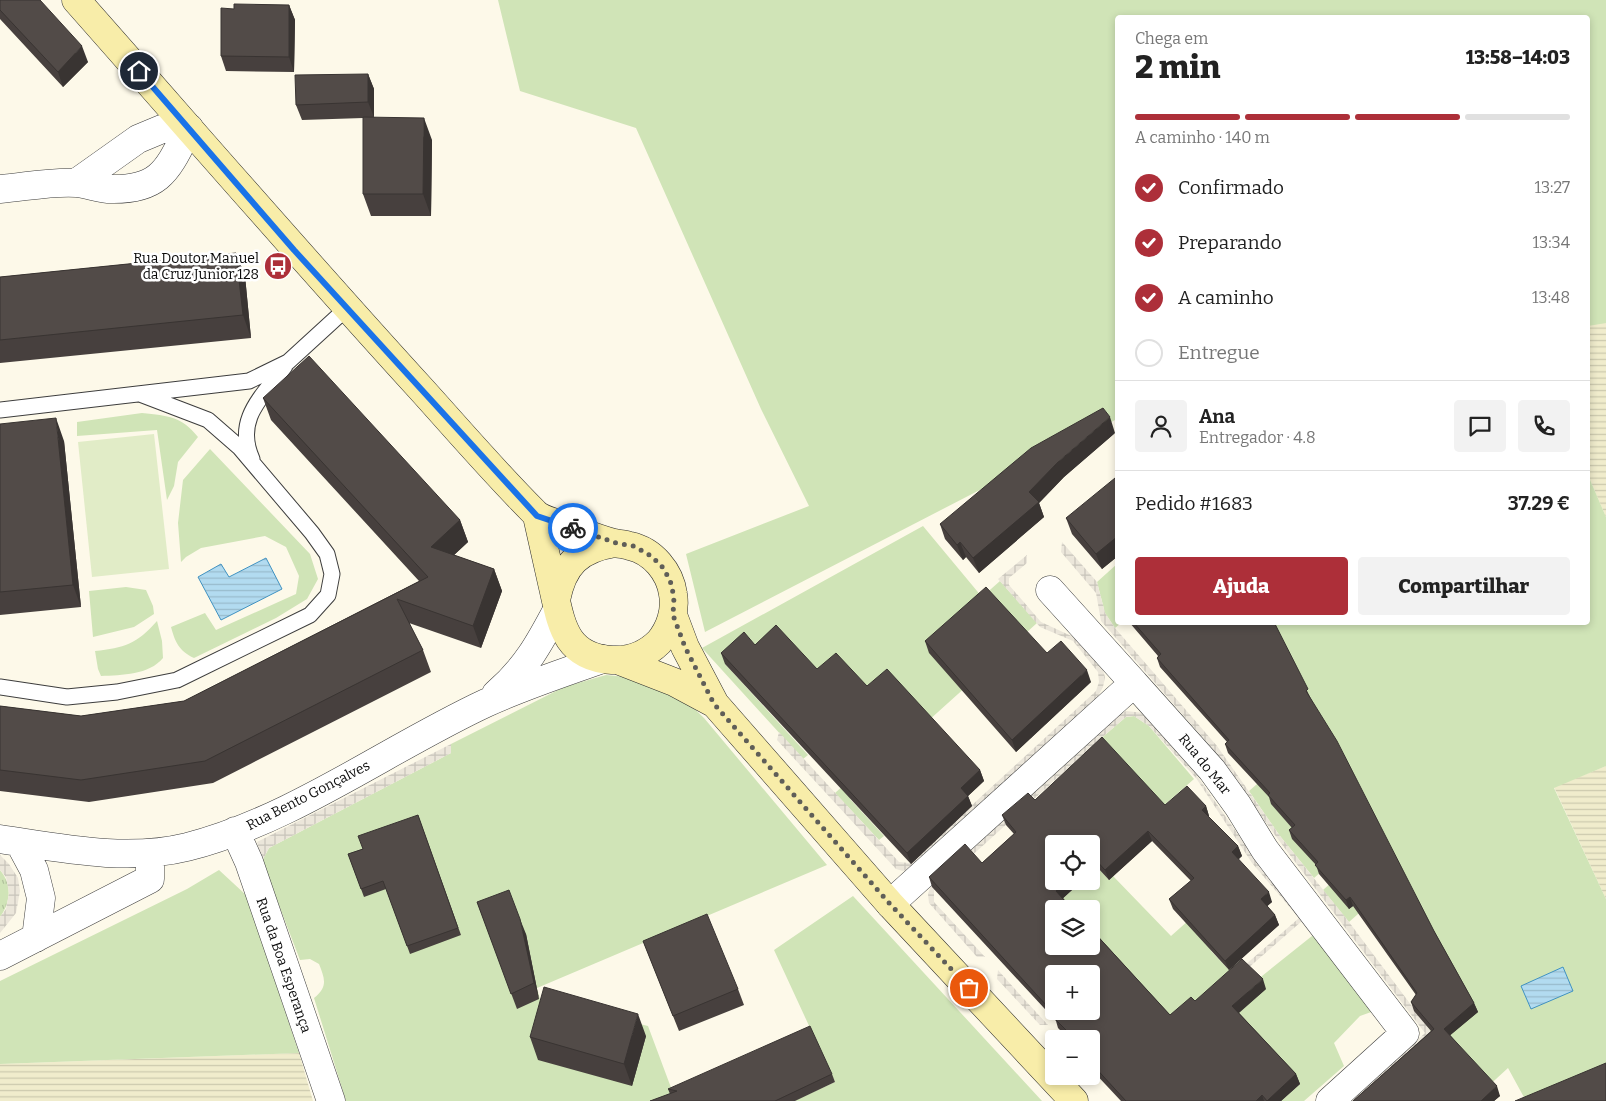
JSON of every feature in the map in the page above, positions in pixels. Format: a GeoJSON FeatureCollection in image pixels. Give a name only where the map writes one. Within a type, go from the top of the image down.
{"type":"FeatureCollection","features":[{"type":"Feature","properties":{"kind":"main road"},"geometry":{"type":"LineString","coordinates":[[76,0],[347,308],[537,516],[616,543],[633,546],[648,554],[661,565],[672,589],[674,597],[673,615],[685,647],[714,704],[890,904],[1074,1101]]}},
{"type":"Feature","properties":{"kind":"main road"},"geometry":{"type":"LineString","coordinates":[[537,516],[562,627],[572,642],[585,653],[674,682],[714,704]]}},
{"type":"Feature","properties":{"kind":"main road"},"geometry":{"type":"LineString","coordinates":[[556,605],[560,582],[568,566],[581,554],[598,546],[616,543]]}},
{"type":"Feature","properties":{"kind":"main road"},"geometry":{"type":"LineString","coordinates":[[611,660],[635,657],[648,651],[659,641],[673,615]]}},
{"type":"Feature","properties":{"kind":"street"},"geometry":{"type":"LineString","coordinates":[[76,183],[138,139],[162,129],[190,128]]}},
{"type":"Feature","properties":{"kind":"street"},"geometry":{"type":"LineString","coordinates":[[0,189],[76,183],[106,189],[130,188],[150,182],[167,171],[190,128]]}},
{"type":"Feature","properties":{"kind":"street"},"geometry":{"type":"LineString","coordinates":[[890,904],[1134,683],[1050,590]]}},
{"type":"Feature","properties":{"kind":"street"},"geometry":{"type":"LineString","coordinates":[[486,703],[516,676],[533,654],[556,605]]}},
{"type":"Feature","properties":{"kind":"street"},"geometry":{"type":"LineString","coordinates":[[486,703],[611,660]]}},
{"type":"Feature","properties":{"kind":"street","name":"Rua do Mar"},"geometry":{"type":"LineString","coordinates":[[1134,683],[1212,770],[1238,806],[1265,850],[1405,1033],[1330,1101]]}},
{"type":"Feature","properties":{"kind":"street","name":"Rua Bento Gonçalves"},"geometry":{"type":"LineString","coordinates":[[9,841],[80,851],[150,853],[187,847],[260,822],[486,703]]}},
{"type":"Feature","properties":{"kind":"street","name":"Rua da Boa Esperança"},"geometry":{"type":"LineString","coordinates":[[235,831],[249,862],[331,1101]]}},
{"type":"Feature","properties":{"kind":"street"},"geometry":{"type":"LineString","coordinates":[[9,841],[34,870],[41,898],[36,938]]}},
{"type":"Feature","properties":{"kind":"street"},"geometry":{"type":"LineString","coordinates":[[0,956],[150,880],[150,853]]}},
{"type":"Feature","properties":{"kind":"lane"},"geometry":{"type":"LineString","coordinates":[[256,467],[247,447],[245,433],[249,415],[288,362],[347,308]]}},
{"type":"Feature","properties":{"kind":"lane"},"geometry":{"type":"LineString","coordinates":[[0,410],[249,381],[288,362]]}},
{"type":"Feature","properties":{"kind":"lane"},"geometry":{"type":"LineString","coordinates":[[0,687],[67,697],[117,692],[177,680],[310,615],[328,595],[332,574],[327,554],[312,533],[239,447],[208,420],[140,394]]}},
{"type":"Feature","properties":{"kind":"shaded area"},"geometry":{"type":"Polygon","coordinates":[[[1606,317],[1606,517],[1590,480],[1590,320],[1606,317]]]}},
{"type":"Feature","properties":{"kind":"shaded area"},"geometry":{"type":"Polygon","coordinates":[[[1062,542],[1097,582],[1105,613],[1115,628],[1217,746],[1280,836],[1349,922],[1432,1033],[1357,1101],[1351,1101],[1425,1033],[1280,842],[1211,747],[1101,621],[1096,593],[1061,552],[1062,542]]]}},
{"type":"Feature","properties":{"kind":"shaded area"},"geometry":{"type":"Polygon","coordinates":[[[1027,555],[1027,563],[1009,578],[1009,585],[1041,622],[1078,639],[1102,667],[1105,677],[1103,687],[1097,698],[909,869],[903,871],[896,869],[777,740],[779,732],[899,862],[909,863],[1096,691],[1099,682],[1098,672],[1073,641],[1040,627],[998,579],[1027,555]]]}},
{"type":"Feature","properties":{"kind":"shaded area"},"geometry":{"type":"Polygon","coordinates":[[[1126,711],[1144,713],[1195,773],[1256,860],[1302,915],[1302,921],[1247,969],[1244,966],[1299,918],[1252,863],[1196,778],[1149,726],[1134,716],[1126,717],[1099,740],[934,890],[934,902],[985,957],[977,957],[929,903],[928,894],[930,888],[1116,717],[1126,711]]]}},
{"type":"Feature","properties":{"kind":"shaded area"},"geometry":{"type":"Polygon","coordinates":[[[451,744],[451,753],[269,848],[262,861],[257,842],[451,744]]]}},
{"type":"Feature","properties":{"kind":"shaded area"},"geometry":{"type":"Polygon","coordinates":[[[1606,766],[1606,899],[1554,787],[1606,766]]]}},
{"type":"Feature","properties":{"kind":"shaded area"},"geometry":{"type":"Polygon","coordinates":[[[0,855],[9,864],[18,878],[20,891],[16,913],[0,933],[0,917],[6,909],[9,893],[6,877],[0,870],[0,855]]]}},
{"type":"Feature","properties":{"kind":"shaded area"},"geometry":{"type":"Polygon","coordinates":[[[998,970],[1048,1025],[1040,1025],[997,979],[998,970]]]}},
{"type":"Feature","properties":{"kind":"shaded area"},"geometry":{"type":"Polygon","coordinates":[[[299,1053],[313,1101],[0,1101],[0,1064],[299,1053]]]}},
{"type":"Feature","properties":{"kind":"green space"},"geometry":{"type":"Polygon","coordinates":[[[498,0],[1606,0],[1606,323],[1590,326],[1590,15],[1115,15],[1115,420],[705,632],[686,554],[809,506],[761,409],[636,128],[520,91],[498,0]]]}},
{"type":"Feature","properties":{"kind":"green space"},"geometry":{"type":"Polygon","coordinates":[[[142,413],[174,418],[186,425],[198,437],[178,462],[174,486],[167,500],[157,430],[77,436],[77,422],[142,413]]]}},
{"type":"Feature","properties":{"kind":"green space"},"geometry":{"type":"Polygon","coordinates":[[[154,434],[169,569],[92,577],[78,442],[154,434]]]}},
{"type":"Feature","properties":{"kind":"green space"},"geometry":{"type":"Polygon","coordinates":[[[210,449],[310,554],[318,579],[307,599],[276,618],[194,658],[178,646],[171,627],[205,613],[216,630],[296,594],[299,576],[286,547],[265,536],[201,548],[181,562],[178,523],[183,480],[210,449]]]}},
{"type":"Feature","properties":{"kind":"green space"},"geometry":{"type":"Polygon","coordinates":[[[1590,480],[1606,517],[1606,766],[1554,788],[1606,899],[1606,1101],[1526,1101],[1508,1068],[1472,1101],[1422,1019],[1438,940],[1422,911],[1322,871],[1314,878],[1280,836],[1249,791],[1257,784],[1272,625],[1590,625],[1590,480]]]}},
{"type":"Feature","properties":{"kind":"green space"},"geometry":{"type":"Polygon","coordinates":[[[923,526],[982,597],[1000,581],[1037,623],[928,721],[821,680],[725,664],[808,755],[803,759],[702,648],[923,526]]]}},
{"type":"Feature","properties":{"kind":"green space"},"geometry":{"type":"Polygon","coordinates":[[[1115,566],[1115,625],[1119,625],[1115,628],[1105,613],[1097,582],[1115,566]]]}},
{"type":"Feature","properties":{"kind":"green space"},"geometry":{"type":"Polygon","coordinates":[[[126,587],[146,590],[153,606],[154,614],[134,627],[93,637],[89,591],[126,587]]]}},
{"type":"Feature","properties":{"kind":"green space"},"geometry":{"type":"Polygon","coordinates":[[[157,621],[162,641],[163,658],[157,664],[135,673],[101,676],[95,651],[129,644],[143,635],[157,621]]]}},
{"type":"Feature","properties":{"kind":"green space"},"geometry":{"type":"Polygon","coordinates":[[[606,675],[647,679],[674,689],[704,718],[827,865],[537,988],[540,999],[648,1026],[676,1101],[346,1101],[314,998],[322,990],[324,983],[323,974],[319,964],[310,959],[300,960],[262,861],[269,848],[451,753],[451,744],[564,687],[606,675]]]}},
{"type":"Feature","properties":{"kind":"green space"},"geometry":{"type":"Polygon","coordinates":[[[1134,716],[1149,726],[1194,779],[1162,807],[1099,740],[1126,717],[1134,716]]]}},
{"type":"Feature","properties":{"kind":"green space"},"geometry":{"type":"Polygon","coordinates":[[[884,749],[850,799],[884,836],[879,840],[835,793],[884,749]]]}},
{"type":"Feature","properties":{"kind":"green space"},"geometry":{"type":"Polygon","coordinates":[[[0,870],[7,881],[9,893],[4,911],[0,917],[0,870]]]}},
{"type":"Feature","properties":{"kind":"green space"},"geometry":{"type":"Polygon","coordinates":[[[219,870],[246,895],[299,1053],[0,1064],[0,981],[187,889],[219,870]]]}},
{"type":"Feature","properties":{"kind":"green space"},"geometry":{"type":"Polygon","coordinates":[[[1100,870],[1109,880],[1113,876],[1171,936],[1198,912],[1211,951],[1229,970],[1240,961],[1257,980],[1312,936],[1318,938],[1374,1011],[1360,1016],[1334,1043],[1344,1066],[1304,1101],[1281,1101],[1300,1084],[1174,1024],[1100,946],[1100,900],[1061,900],[1072,890],[1100,890],[1100,870]]]}},
{"type":"Feature","properties":{"kind":"green space"},"geometry":{"type":"Polygon","coordinates":[[[1332,882],[1379,883],[1385,890],[1349,922],[1323,890],[1332,882]]]}},
{"type":"Feature","properties":{"kind":"green space"},"geometry":{"type":"Polygon","coordinates":[[[853,896],[1042,1101],[794,1101],[835,1082],[774,950],[853,896]]]}},
{"type":"Feature","properties":{"kind":"water"},"geometry":{"type":"Polygon","coordinates":[[[266,558],[282,589],[221,620],[198,577],[221,564],[229,577],[266,558]]]}},
{"type":"Feature","properties":{"kind":"water"},"geometry":{"type":"Polygon","coordinates":[[[1563,967],[1573,991],[1531,1009],[1521,986],[1563,967]]]}},
{"type":"Feature","properties":{"kind":"building"},"geometry":{"type":"Polygon","coordinates":[[[0,0],[40,0],[82,46],[58,72],[0,10],[0,0]]]}},
{"type":"Feature","properties":{"kind":"building"},"geometry":{"type":"Polygon","coordinates":[[[234,4],[289,5],[289,57],[221,56],[221,8],[234,9],[234,4]]]}},
{"type":"Feature","properties":{"kind":"building"},"geometry":{"type":"Polygon","coordinates":[[[368,74],[368,102],[296,105],[295,75],[368,74]]]}},
{"type":"Feature","properties":{"kind":"building"},"geometry":{"type":"Polygon","coordinates":[[[363,117],[424,118],[423,194],[363,194],[363,117]]]}},
{"type":"Feature","properties":{"kind":"building"},"geometry":{"type":"Polygon","coordinates":[[[236,253],[243,315],[0,340],[0,277],[236,253]]]}},
{"type":"Feature","properties":{"kind":"building"},"geometry":{"type":"Polygon","coordinates":[[[309,356],[460,520],[431,547],[494,569],[473,626],[397,599],[423,650],[205,761],[81,780],[0,770],[0,706],[81,716],[184,701],[428,577],[263,398],[309,356]]]}},
{"type":"Feature","properties":{"kind":"building"},"geometry":{"type":"Polygon","coordinates":[[[1103,408],[1110,417],[1058,462],[1029,492],[1039,502],[973,558],[960,542],[957,545],[940,524],[1031,448],[1103,408]]]}},
{"type":"Feature","properties":{"kind":"building"},"geometry":{"type":"Polygon","coordinates":[[[56,418],[73,585],[0,592],[0,424],[56,418]]]}},
{"type":"Feature","properties":{"kind":"building"},"geometry":{"type":"Polygon","coordinates":[[[1115,478],[1115,538],[1096,554],[1066,518],[1115,478]]]}},
{"type":"Feature","properties":{"kind":"building"},"geometry":{"type":"Polygon","coordinates":[[[986,587],[1047,653],[1061,641],[1087,670],[1012,740],[925,641],[986,587]]]}},
{"type":"Feature","properties":{"kind":"building"},"geometry":{"type":"Polygon","coordinates":[[[776,625],[817,669],[836,653],[867,686],[887,669],[980,770],[961,788],[968,796],[907,853],[721,653],[744,632],[755,645],[776,625]]]}},
{"type":"Feature","properties":{"kind":"building"},"geometry":{"type":"Polygon","coordinates":[[[1136,625],[1276,625],[1308,689],[1306,691],[1337,741],[1434,931],[1474,1003],[1444,1029],[1497,1086],[1481,1101],[1353,1101],[1434,1029],[1411,1002],[1417,993],[1350,897],[1346,900],[1315,865],[1318,862],[1289,830],[1295,825],[1268,795],[1270,793],[1225,744],[1229,740],[1157,658],[1161,654],[1136,625]]]}},
{"type":"Feature","properties":{"kind":"building"},"geometry":{"type":"Polygon","coordinates":[[[1102,737],[1165,805],[1187,786],[1206,806],[1202,810],[1238,846],[1232,852],[1269,892],[1261,899],[1275,915],[1225,961],[1169,899],[1194,878],[1148,831],[1105,870],[1100,865],[1100,835],[1045,835],[1045,890],[1057,890],[1064,900],[1045,900],[1045,955],[1100,955],[1100,939],[1170,1015],[1191,997],[1195,1001],[1242,959],[1263,979],[1232,1006],[1296,1074],[1267,1101],[1262,1095],[1256,1101],[1126,1101],[1100,1073],[1100,1030],[1066,1030],[1056,1020],[1100,1020],[1100,965],[1045,965],[1045,1004],[929,877],[965,844],[982,863],[1016,832],[1002,815],[1028,793],[1035,800],[1102,737]]]}},
{"type":"Feature","properties":{"kind":"building"},"geometry":{"type":"Polygon","coordinates":[[[418,815],[458,928],[407,946],[383,881],[361,889],[348,854],[363,849],[358,836],[418,815]]]}},
{"type":"Feature","properties":{"kind":"building"},"geometry":{"type":"Polygon","coordinates":[[[509,890],[520,919],[534,983],[511,994],[477,902],[509,890]]]}},
{"type":"Feature","properties":{"kind":"building"},"geometry":{"type":"Polygon","coordinates":[[[707,914],[738,989],[673,1016],[643,941],[707,914]]]}},
{"type":"Feature","properties":{"kind":"building"},"geometry":{"type":"Polygon","coordinates":[[[544,987],[638,1014],[624,1064],[530,1037],[544,987]]]}},
{"type":"Feature","properties":{"kind":"building"},"geometry":{"type":"Polygon","coordinates":[[[810,1026],[832,1074],[775,1101],[650,1101],[677,1091],[668,1089],[810,1026]]]}},
{"type":"Feature","properties":{"kind":"building"},"geometry":{"type":"Polygon","coordinates":[[[1606,1063],[1606,1101],[1515,1101],[1606,1063]]]}},
{"type":"Feature","properties":{"kind":"way so far"},"geometry":{"type":"LineString","coordinates":[[573,528],[616,543],[633,546],[648,554],[661,565],[670,580],[674,597],[673,615],[685,647],[714,704],[890,904],[969,988]]}},
{"type":"Feature","properties":{"kind":"place","name":"Rua Doutor Manuel da Cruz Junior 128"},"geometry":{"type":"Point","coordinates":[278,266]}},
{"type":"Feature","properties":{"kind":"route"},"geometry":{"type":"LineString","coordinates":[[139,71],[294,250],[537,516],[573,528]]}}]}
